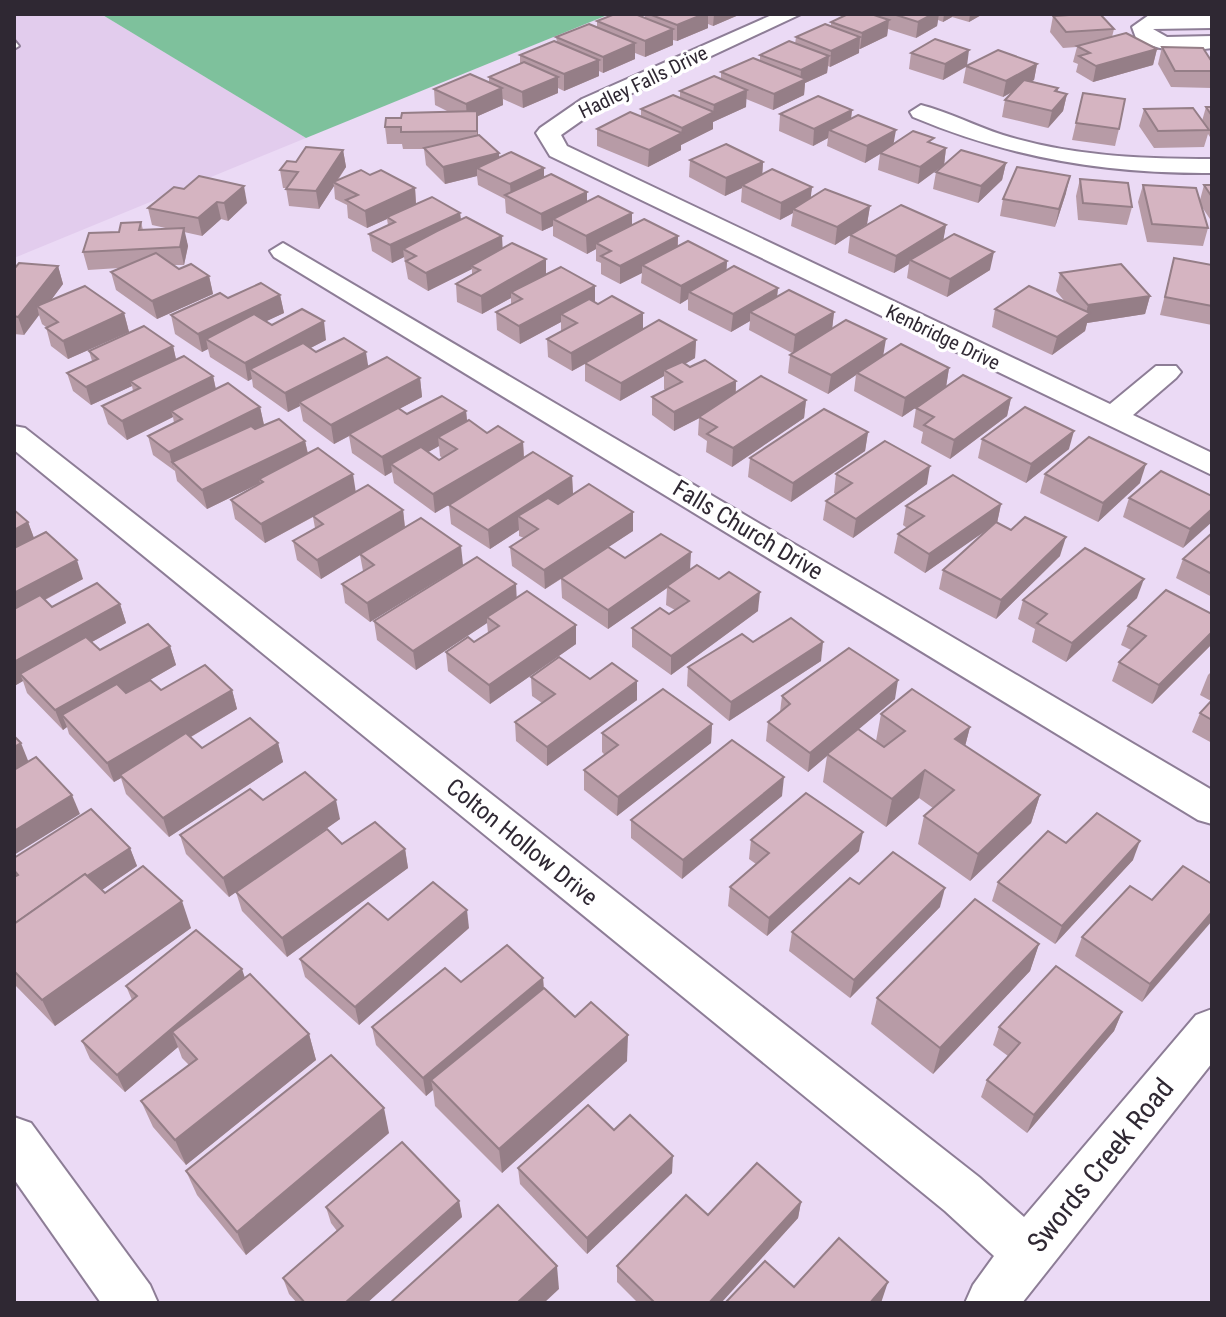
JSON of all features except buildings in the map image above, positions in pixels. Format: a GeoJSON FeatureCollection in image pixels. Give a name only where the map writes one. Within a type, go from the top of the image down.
{"type":"FeatureCollection","features":[{"type":"Feature","properties":{"kind":"street","name":"Hadley Falls Drive"},"geometry":{"type":"LineString","coordinates":[[674,208],[558,151],[548,133],[590,104],[791,14]]}},
{"type":"Feature","properties":{"kind":"street"},"geometry":{"type":"LineString","coordinates":[[1212,22],[1149,21],[1142,27],[1143,34],[1166,44],[1212,42]]}},
{"type":"Feature","properties":{"kind":"street"},"geometry":{"type":"LineString","coordinates":[[921,112],[1004,145],[1044,156],[1116,166],[1212,166]]}},
{"type":"Feature","properties":{"kind":"street","name":"Kenbridge Drive"},"geometry":{"type":"LineString","coordinates":[[674,208],[1212,465]]}},
{"type":"Feature","properties":{"kind":"street","name":"Falls Church Drive"},"geometry":{"type":"LineString","coordinates":[[283,251],[1212,809]]}},
{"type":"Feature","properties":{"kind":"street"},"geometry":{"type":"LineString","coordinates":[[1112,418],[1166,372]]}},
{"type":"Feature","properties":{"kind":"street","name":"Colton Hollow Drive"},"geometry":{"type":"LineString","coordinates":[[14,435],[949,1184],[1027,1252]]}},
{"type":"Feature","properties":{"kind":"street","name":"Swords Creek Road"},"geometry":{"type":"LineString","coordinates":[[991,1303],[1027,1252],[1212,1029]]}},
{"type":"Feature","properties":{"kind":"street"},"geometry":{"type":"LineString","coordinates":[[14,1139],[132,1303]]}},
{"type":"Feature","properties":{"kind":"shaded area"},"geometry":{"type":"Polygon","coordinates":[[[14,14],[101,14],[306,138],[14,258],[14,14]]]}},
{"type":"Feature","properties":{"kind":"green space"},"geometry":{"type":"Polygon","coordinates":[[[101,14],[610,14],[306,138],[101,14]]]}}]}
